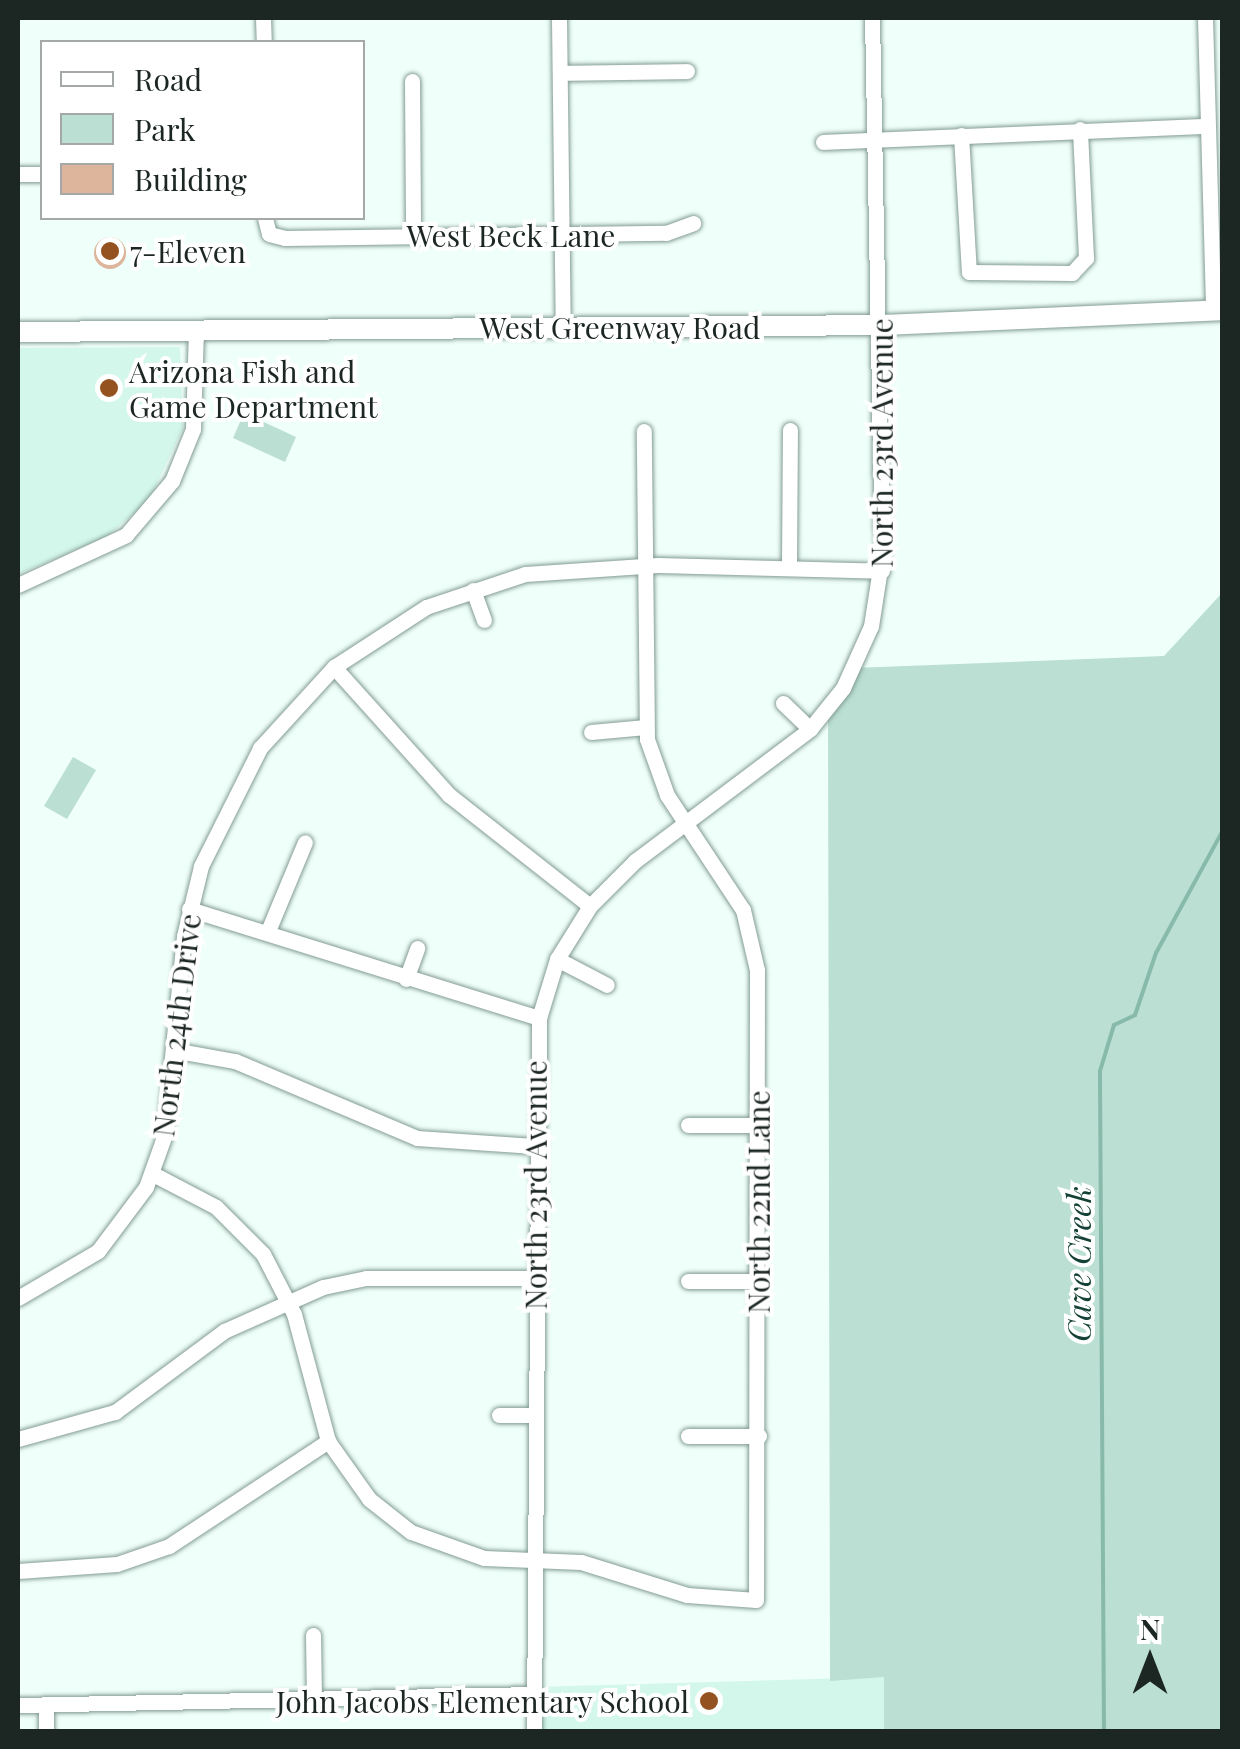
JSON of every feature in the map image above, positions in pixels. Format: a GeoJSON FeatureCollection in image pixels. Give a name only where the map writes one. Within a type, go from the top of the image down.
{"type":"FeatureCollection","features":[{"type":"Feature","properties":{"kind":"main road","name":"West Greenway Road"},"geometry":{"type":"LineString","coordinates":[[18,332],[882,325],[1218,310]]}},
{"type":"Feature","properties":{"kind":"street"},"geometry":{"type":"LineString","coordinates":[[560,18],[564,326]]}},
{"type":"Feature","properties":{"kind":"street","name":"North 23rd Avenue"},"geometry":{"type":"LineString","coordinates":[[534,1732],[534,1146],[539,1018],[557,959],[590,906],[687,824],[810,729],[860,656],[882,570],[882,325],[872,18]]}},
{"type":"Feature","properties":{"kind":"street"},"geometry":{"type":"LineString","coordinates":[[1205,18],[1214,47],[1207,126],[1218,310]]}},
{"type":"Feature","properties":{"kind":"street"},"geometry":{"type":"LineString","coordinates":[[560,73],[687,71]]}},
{"type":"Feature","properties":{"kind":"street"},"geometry":{"type":"LineString","coordinates":[[412,81],[413,236]]}},
{"type":"Feature","properties":{"kind":"street"},"geometry":{"type":"LineString","coordinates":[[822,142],[1207,126]]}},
{"type":"Feature","properties":{"kind":"street"},"geometry":{"type":"LineString","coordinates":[[961,135],[969,272],[1083,267],[1080,129]]}},
{"type":"Feature","properties":{"kind":"street","name":"West Beck Lane"},"geometry":{"type":"LineString","coordinates":[[267,226],[413,236],[562,235],[666,233],[693,223]]}},
{"type":"Feature","properties":{"kind":"street"},"geometry":{"type":"LineString","coordinates":[[18,585],[126,536],[172,481],[193,429],[196,329]]}},
{"type":"Feature","properties":{"kind":"street"},"geometry":{"type":"LineString","coordinates":[[789,566],[790,430]]}},
{"type":"Feature","properties":{"kind":"street","name":"North 22nd Lane"},"geometry":{"type":"LineString","coordinates":[[644,431],[646,727],[658,777],[730,886],[754,950],[759,1436],[756,1600]]}},
{"type":"Feature","properties":{"kind":"street","name":"North 24th Drive"},"geometry":{"type":"LineString","coordinates":[[756,1600],[714,1600],[593,1564],[469,1555],[411,1532],[368,1499],[328,1441],[289,1300],[241,1228],[152,1174],[173,1050],[190,909],[233,793],[272,732],[334,667],[387,628],[472,590],[525,574],[645,566],[882,570]]}},
{"type":"Feature","properties":{"kind":"street"},"geometry":{"type":"LineString","coordinates":[[472,590],[484,620]]}},
{"type":"Feature","properties":{"kind":"street"},"geometry":{"type":"LineString","coordinates":[[334,667],[449,795],[590,906]]}},
{"type":"Feature","properties":{"kind":"street"},"geometry":{"type":"LineString","coordinates":[[782,704],[810,729]]}},
{"type":"Feature","properties":{"kind":"street"},"geometry":{"type":"LineString","coordinates":[[591,732],[646,727]]}},
{"type":"Feature","properties":{"kind":"street"},"geometry":{"type":"LineString","coordinates":[[268,931],[305,842]]}},
{"type":"Feature","properties":{"kind":"street"},"geometry":{"type":"LineString","coordinates":[[190,909],[539,1018]]}},
{"type":"Feature","properties":{"kind":"street"},"geometry":{"type":"LineString","coordinates":[[406,979],[418,948]]}},
{"type":"Feature","properties":{"kind":"street"},"geometry":{"type":"LineString","coordinates":[[557,959],[607,985]]}},
{"type":"Feature","properties":{"kind":"street"},"geometry":{"type":"LineString","coordinates":[[173,1050],[235,1061],[417,1138],[534,1146]]}},
{"type":"Feature","properties":{"kind":"street"},"geometry":{"type":"LineString","coordinates":[[688,1125],[758,1126]]}},
{"type":"Feature","properties":{"kind":"street"},"geometry":{"type":"LineString","coordinates":[[18,1298],[98,1251],[132,1214],[152,1174]]}},
{"type":"Feature","properties":{"kind":"street"},"geometry":{"type":"LineString","coordinates":[[18,1438],[114,1412],[224,1331],[289,1300],[366,1278],[534,1278]]}},
{"type":"Feature","properties":{"kind":"street"},"geometry":{"type":"LineString","coordinates":[[688,1282],[758,1281]]}},
{"type":"Feature","properties":{"kind":"street"},"geometry":{"type":"LineString","coordinates":[[498,1415],[534,1415]]}},
{"type":"Feature","properties":{"kind":"street"},"geometry":{"type":"LineString","coordinates":[[688,1436],[759,1436]]}},
{"type":"Feature","properties":{"kind":"street"},"geometry":{"type":"LineString","coordinates":[[18,1571],[117,1564],[169,1546],[328,1441]]}},
{"type":"Feature","properties":{"kind":"street"},"geometry":{"type":"LineString","coordinates":[[313,1635],[314,1699]]}},
{"type":"Feature","properties":{"kind":"street"},"geometry":{"type":"LineString","coordinates":[[18,1705],[534,1694]]}},
{"type":"Feature","properties":{"kind":"street"},"geometry":{"type":"LineString","coordinates":[[46,1704],[46,1732]]}},
{"type":"Feature","properties":{"kind":"shaded area"},"geometry":{"type":"Polygon","coordinates":[[[180,347],[183,428],[149,500],[106,537],[18,574],[18,348],[180,347]]]}},
{"type":"Feature","properties":{"kind":"shaded area","name":"John Jacobs Elementary School"},"geometry":{"type":"Polygon","coordinates":[[[884,1677],[884,1731],[534,1732],[535,1687],[884,1677]]]}},
{"type":"Feature","properties":{"kind":"green space"},"geometry":{"type":"Polygon","coordinates":[[[244,413],[296,437],[285,462],[233,438],[244,413]]]}},
{"type":"Feature","properties":{"kind":"green space"},"geometry":{"type":"Polygon","coordinates":[[[1222,593],[1222,1731],[884,1731],[884,1677],[830,1681],[828,708],[853,668],[1164,656],[1222,593]]]}},
{"type":"Feature","properties":{"kind":"green space"},"geometry":{"type":"Polygon","coordinates":[[[73,757],[96,770],[67,819],[44,806],[73,757]]]}},
{"type":"Feature","properties":{"kind":"building","name":"7-Eleven"},"geometry":{"type":"Polygon","coordinates":[[[110,237],[121,242],[126,253],[121,264],[110,269],[99,264],[94,253],[99,242],[110,237]]]}},
{"type":"Feature","properties":{"kind":"waterway","name":"Cave Creek"},"geometry":{"type":"LineString","coordinates":[[1104,1732],[1100,1071],[1114,1025],[1135,1015],[1156,953],[1222,832]]}},
{"type":"Feature","properties":{"kind":"place","name":"7-Eleven"},"geometry":{"type":"Point","coordinates":[110,251]}},
{"type":"Feature","properties":{"kind":"place","name":"Arizona Fish and Game Department"},"geometry":{"type":"Point","coordinates":[109,388]}},
{"type":"Feature","properties":{"kind":"place","name":"John Jacobs Elementary School"},"geometry":{"type":"Point","coordinates":[709,1701]}}]}
